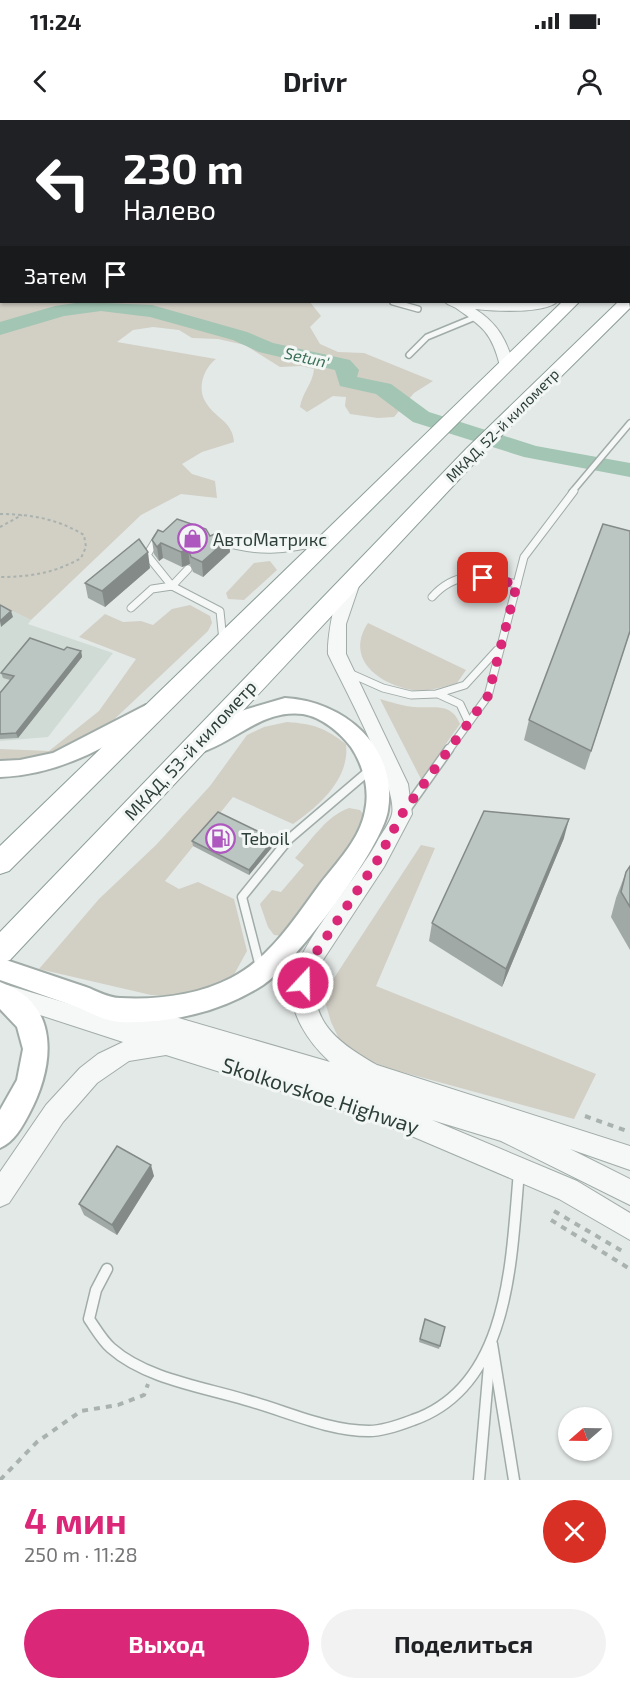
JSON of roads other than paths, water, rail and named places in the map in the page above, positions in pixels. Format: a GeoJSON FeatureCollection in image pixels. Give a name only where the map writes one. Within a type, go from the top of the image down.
{"type":"FeatureCollection","features":[{"type":"Feature","properties":{"kind":"highway"},"geometry":{"type":"LineString","coordinates":[[0,863],[153,709],[337,534],[570,303]]}},
{"type":"Feature","properties":{"kind":"highway","name":"МКАД, 52-й километр"},"geometry":{"type":"LineString","coordinates":[[380,551],[502,423],[626,303]]}},
{"type":"Feature","properties":{"kind":"highway","name":"МКАД, 53-й километр"},"geometry":{"type":"LineString","coordinates":[[0,951],[380,551]]}},
{"type":"Feature","properties":{"kind":"main road"},"geometry":{"type":"LineString","coordinates":[[118,1011],[185,1005],[233,989],[261,972],[297,932],[353,859],[370,830],[378,798],[372,768],[364,748],[343,725],[327,714],[303,706],[270,709],[248,717],[187,752]]}},
{"type":"Feature","properties":{"kind":"main road"},"geometry":{"type":"LineString","coordinates":[[0,769],[37,768],[57,762],[81,751],[153,709]]}},
{"type":"Feature","properties":{"kind":"main road","name":"Skolkovskoe Highway"},"geometry":{"type":"LineString","coordinates":[[0,969],[118,1011]]}},
{"type":"Feature","properties":{"kind":"main road"},"geometry":{"type":"LineString","coordinates":[[0,993],[27,1018],[33,1035],[35,1052],[30,1086],[0,1134]]}},
{"type":"Feature","properties":{"kind":"street"},"geometry":{"type":"LineString","coordinates":[[452,303],[478,316],[495,330],[507,366]]}},
{"type":"Feature","properties":{"kind":"street"},"geometry":{"type":"LineString","coordinates":[[458,303],[492,307],[520,307],[545,303]]}},
{"type":"Feature","properties":{"kind":"street"},"geometry":{"type":"LineString","coordinates":[[354,577],[336,623],[334,639],[337,654],[398,784],[402,814],[377,861],[309,963],[303,983],[305,1009],[323,1041],[342,1057],[371,1074]]}},
{"type":"Feature","properties":{"kind":"street","name":"Skolkovskoe Highway"},"geometry":{"type":"LineString","coordinates":[[0,993],[375,1109],[568,1190],[626,1239]]}},
{"type":"Feature","properties":{"kind":"street","name":"Skolkovskoe Highway"},"geometry":{"type":"LineString","coordinates":[[118,1011],[325,1073],[371,1074],[630,1158]]}},
{"type":"Feature","properties":{"kind":"street"},"geometry":{"type":"LineString","coordinates":[[0,1194],[59,1108],[83,1080],[125,1052],[168,1046]]}},
{"type":"Feature","properties":{"kind":"street"},"geometry":{"type":"LineString","coordinates":[[325,1073],[391,1097],[505,1130],[630,1193]]}},
{"type":"Feature","properties":{"kind":"street"},"geometry":{"type":"LineString","coordinates":[[375,1109],[485,1136],[630,1193]]}},
{"type":"Feature","properties":{"kind":"lane"},"geometry":{"type":"LineString","coordinates":[[397,303],[418,309]]}},
{"type":"Feature","properties":{"kind":"lane"},"geometry":{"type":"LineString","coordinates":[[409,355],[427,338],[478,316]]}},
{"type":"Feature","properties":{"kind":"lane"},"geometry":{"type":"LineString","coordinates":[[402,814],[488,696],[498,649],[525,557],[570,495],[630,423]]}},
{"type":"Feature","properties":{"kind":"lane"},"geometry":{"type":"LineString","coordinates":[[165,532],[152,543],[147,555],[172,586],[220,611],[223,642]]}},
{"type":"Feature","properties":{"kind":"lane"},"geometry":{"type":"LineString","coordinates":[[208,536],[215,542],[260,552],[291,550],[337,534]]}},
{"type":"Feature","properties":{"kind":"lane"},"geometry":{"type":"LineString","coordinates":[[132,608],[152,589],[172,586],[188,569]]}},
{"type":"Feature","properties":{"kind":"lane"},"geometry":{"type":"LineString","coordinates":[[432,597],[451,578],[483,578],[517,584]]}},
{"type":"Feature","properties":{"kind":"lane"},"geometry":{"type":"LineString","coordinates":[[345,671],[383,688],[411,695],[436,694],[465,686],[498,649]]}},
{"type":"Feature","properties":{"kind":"lane"},"geometry":{"type":"LineString","coordinates":[[436,694],[450,697],[460,704],[468,721]]}},
{"type":"Feature","properties":{"kind":"lane"},"geometry":{"type":"LineString","coordinates":[[261,972],[242,897],[289,839],[372,768]]}},
{"type":"Feature","properties":{"kind":"lane"},"geometry":{"type":"LineString","coordinates":[[479,1480],[492,1344],[502,1304],[520,1168]]}},
{"type":"Feature","properties":{"kind":"lane"},"geometry":{"type":"LineString","coordinates":[[107,1269],[96,1290],[89,1319],[112,1349],[154,1372],[310,1419],[367,1432],[416,1423],[442,1410],[467,1386],[492,1344]]}},
{"type":"Feature","properties":{"kind":"lane"},"geometry":{"type":"LineString","coordinates":[[492,1344],[514,1480]]}},
{"type":"Feature","properties":{"kind":"waterway","name":"Setun'"},"geometry":{"type":"LineString","coordinates":[[0,329],[62,310],[101,305],[152,311],[240,336],[266,348],[342,365],[348,370],[346,377],[348,381],[383,389],[421,417],[532,452],[630,470]]}},
{"type":"Feature","properties":{"kind":"place","name":"АвтоМатрикс"},"geometry":{"type":"Point","coordinates":[192,539]}},
{"type":"Feature","properties":{"kind":"place","name":"Teboil"},"geometry":{"type":"Point","coordinates":[220,838]}}]}
